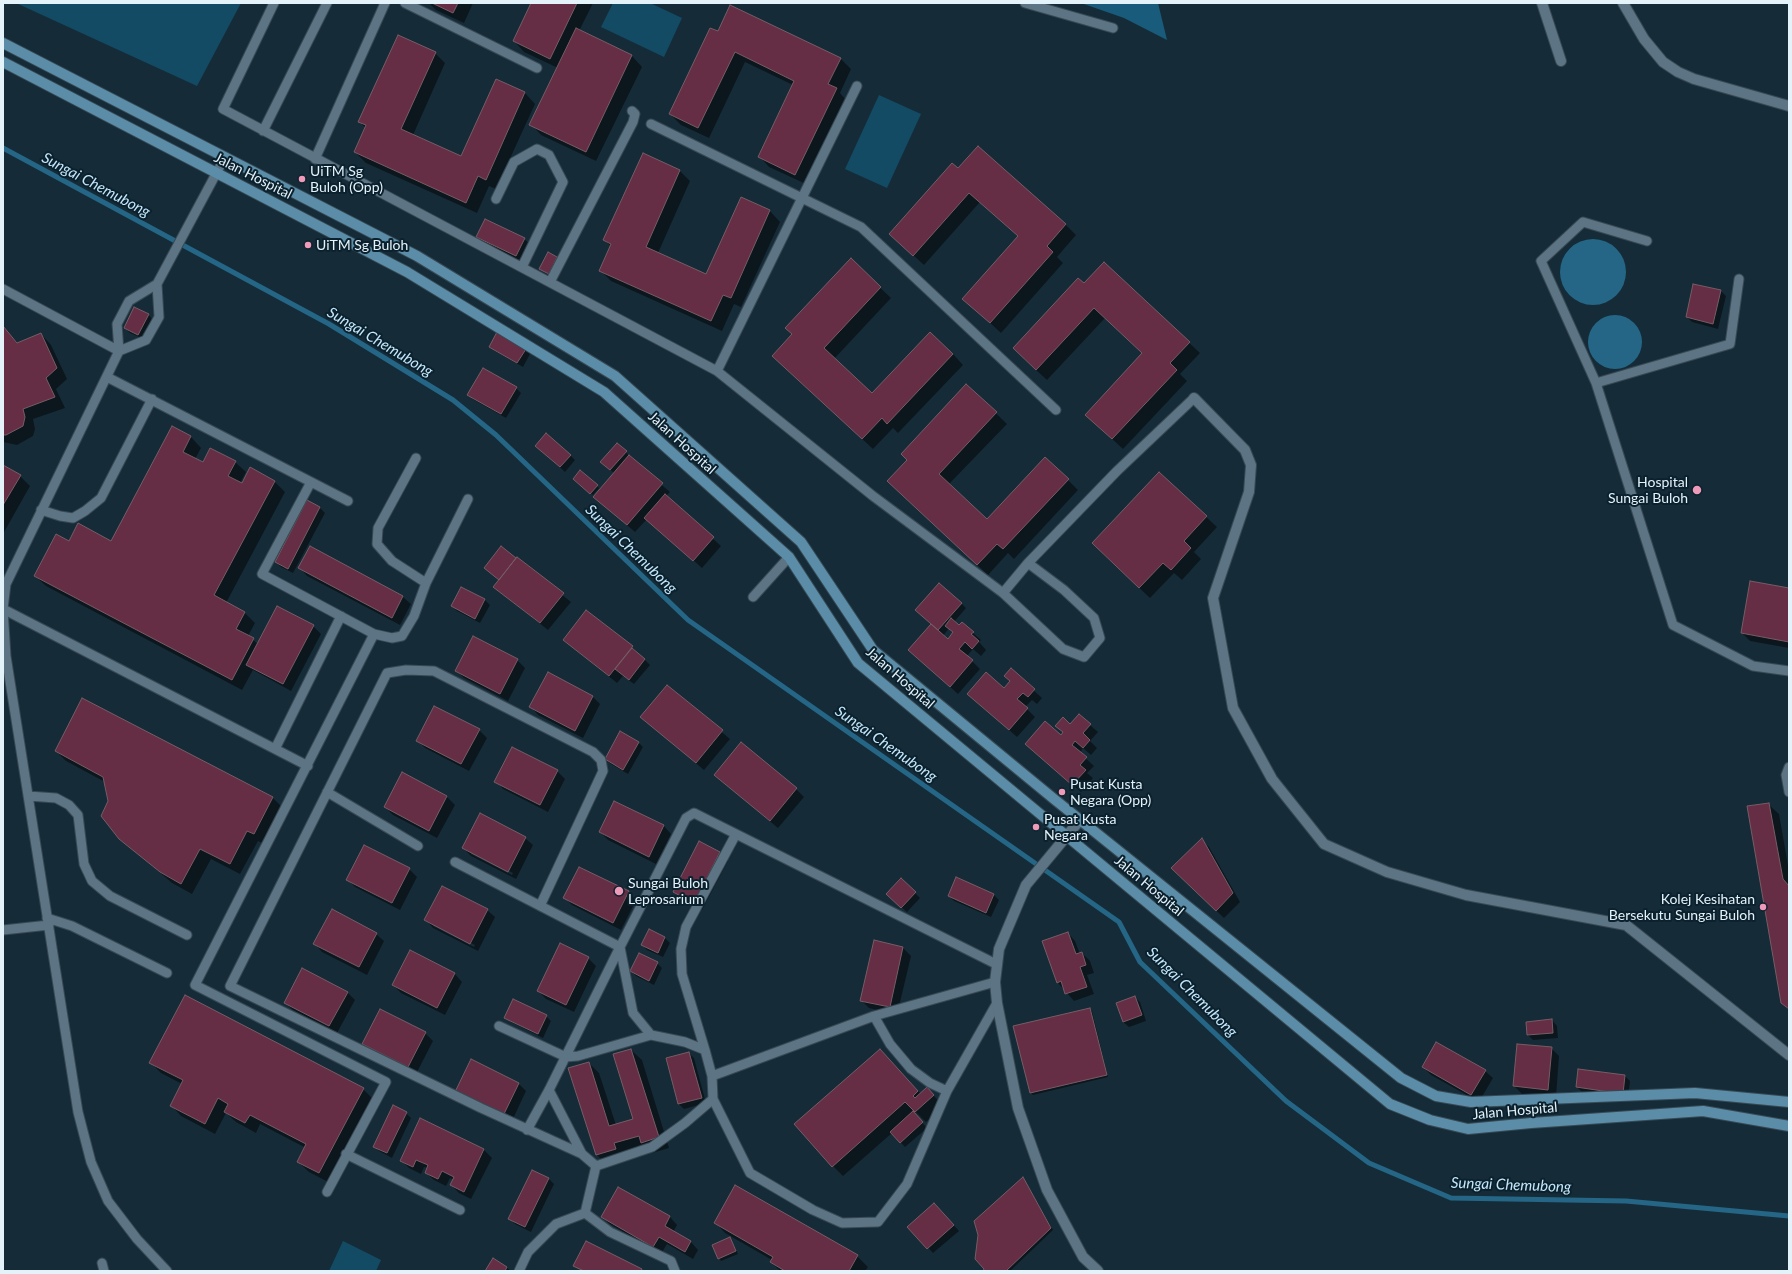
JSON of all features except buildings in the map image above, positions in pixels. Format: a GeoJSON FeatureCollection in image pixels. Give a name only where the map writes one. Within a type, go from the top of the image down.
{"type":"FeatureCollection","features":[{"type":"Feature","properties":{"kind":"main road","name":"Jalan Hospital"},"geometry":{"type":"LineString","coordinates":[[3,43],[417,256],[615,376],[801,542],[873,650],[1080,820],[1401,1078],[1436,1096],[1471,1102],[1695,1093],[1789,1102]]}},
{"type":"Feature","properties":{"kind":"main road","name":"Jalan Hospital"},"geometry":{"type":"LineString","coordinates":[[3,62],[407,272],[604,392],[789,557],[858,663],[1390,1104],[1430,1120],[1468,1129],[1703,1111],[1789,1126]]}},
{"type":"Feature","properties":{"kind":"main road"},"geometry":{"type":"LineString","coordinates":[[789,557],[801,542]]}},
{"type":"Feature","properties":{"kind":"street"},"geometry":{"type":"LineString","coordinates":[[1542,3],[1561,62]]}},
{"type":"Feature","properties":{"kind":"street"},"geometry":{"type":"LineString","coordinates":[[1623,3],[1644,40],[1664,62],[1678,72],[1694,79],[1789,106]]}},
{"type":"Feature","properties":{"kind":"street"},"geometry":{"type":"LineString","coordinates":[[1194,398],[1245,450],[1251,465],[1249,492],[1213,598],[1233,708],[1272,779],[1324,844],[1387,872],[1466,895],[1626,925],[1789,1055]]}},
{"type":"Feature","properties":{"kind":"street"},"geometry":{"type":"LineString","coordinates":[[1080,820],[1026,885],[999,949],[995,982],[997,1003],[1018,1108],[1047,1190],[1083,1257],[1098,1271]]}},
{"type":"Feature","properties":{"kind":"lane"},"geometry":{"type":"LineString","coordinates":[[274,3],[223,109],[717,371],[873,496],[1003,593],[1063,649],[1084,657],[1100,638],[1094,618],[1064,590],[1028,563]]}},
{"type":"Feature","properties":{"kind":"lane"},"geometry":{"type":"LineString","coordinates":[[263,131],[327,3]]}},
{"type":"Feature","properties":{"kind":"lane"},"geometry":{"type":"LineString","coordinates":[[315,158],[385,3]]}},
{"type":"Feature","properties":{"kind":"lane"},"geometry":{"type":"LineString","coordinates":[[405,3],[537,68]]}},
{"type":"Feature","properties":{"kind":"lane"},"geometry":{"type":"LineString","coordinates":[[1025,3],[1113,28]]}},
{"type":"Feature","properties":{"kind":"lane"},"geometry":{"type":"LineString","coordinates":[[717,371],[857,86]]}},
{"type":"Feature","properties":{"kind":"lane"},"geometry":{"type":"LineString","coordinates":[[550,282],[633,122],[635,114],[632,111]]}},
{"type":"Feature","properties":{"kind":"lane"},"geometry":{"type":"LineString","coordinates":[[651,124],[861,227],[1056,410]]}},
{"type":"Feature","properties":{"kind":"lane"},"geometry":{"type":"LineString","coordinates":[[496,199],[514,162],[537,149],[549,155],[563,182],[522,267]]}},
{"type":"Feature","properties":{"kind":"lane"},"geometry":{"type":"LineString","coordinates":[[119,351],[146,340],[159,317],[158,284],[225,157]]}},
{"type":"Feature","properties":{"kind":"lane"},"geometry":{"type":"LineString","coordinates":[[1647,241],[1583,222],[1541,261],[1596,383],[1673,625],[1753,666],[1789,671]]}},
{"type":"Feature","properties":{"kind":"lane"},"geometry":{"type":"LineString","coordinates":[[1596,383],[1730,344],[1739,279]]}},
{"type":"Feature","properties":{"kind":"lane"},"geometry":{"type":"LineString","coordinates":[[158,284],[129,301],[117,324],[119,351],[4,584],[3,609],[6,656],[78,1112],[91,1162],[108,1201],[137,1239],[167,1271]]}},
{"type":"Feature","properties":{"kind":"lane"},"geometry":{"type":"LineString","coordinates":[[3,289],[119,351]]}},
{"type":"Feature","properties":{"kind":"lane"},"geometry":{"type":"LineString","coordinates":[[107,377],[348,501]]}},
{"type":"Feature","properties":{"kind":"lane"},"geometry":{"type":"LineString","coordinates":[[1003,593],[1028,563],[1117,471],[1194,398]]}},
{"type":"Feature","properties":{"kind":"lane"},"geometry":{"type":"LineString","coordinates":[[41,510],[60,516],[73,518],[85,512],[101,498],[152,399]]}},
{"type":"Feature","properties":{"kind":"lane"},"geometry":{"type":"LineString","coordinates":[[416,458],[378,528],[377,544],[392,561],[426,583]]}},
{"type":"Feature","properties":{"kind":"lane"},"geometry":{"type":"LineString","coordinates":[[311,482],[262,574],[374,634],[392,638],[402,636],[414,616],[426,583],[468,499]]}},
{"type":"Feature","properties":{"kind":"lane"},"geometry":{"type":"LineString","coordinates":[[753,598],[789,557]]}},
{"type":"Feature","properties":{"kind":"lane"},"geometry":{"type":"LineString","coordinates":[[3,609],[308,766]]}},
{"type":"Feature","properties":{"kind":"lane"},"geometry":{"type":"LineString","coordinates":[[275,749],[342,616]]}},
{"type":"Feature","properties":{"kind":"lane"},"geometry":{"type":"LineString","coordinates":[[327,1192],[346,1154],[386,1082],[195,985],[374,634]]}},
{"type":"Feature","properties":{"kind":"lane"},"geometry":{"type":"LineString","coordinates":[[540,906],[602,771],[601,760],[593,752],[434,671],[406,670],[387,673],[230,986],[527,1130],[582,1154],[596,1166]]}},
{"type":"Feature","properties":{"kind":"lane"},"geometry":{"type":"LineString","coordinates":[[1789,768],[1786,775],[1789,792]]}},
{"type":"Feature","properties":{"kind":"lane"},"geometry":{"type":"LineString","coordinates":[[326,792],[418,846]]}},
{"type":"Feature","properties":{"kind":"lane"},"geometry":{"type":"LineString","coordinates":[[28,796],[56,798],[69,805],[78,815],[84,864],[92,881],[110,896],[187,935]]}},
{"type":"Feature","properties":{"kind":"lane"},"geometry":{"type":"LineString","coordinates":[[527,1130],[550,1090],[620,947],[686,818],[694,813],[996,964]]}},
{"type":"Feature","properties":{"kind":"lane"},"geometry":{"type":"LineString","coordinates":[[736,834],[686,928],[681,949],[682,974],[712,1076],[713,1098],[750,1173],[813,1210],[842,1223],[878,1222],[907,1184],[947,1091],[997,1003]]}},
{"type":"Feature","properties":{"kind":"lane"},"geometry":{"type":"LineString","coordinates":[[455,862],[620,947]]}},
{"type":"Feature","properties":{"kind":"lane"},"geometry":{"type":"LineString","coordinates":[[3,930],[48,921],[72,926],[167,973]]}},
{"type":"Feature","properties":{"kind":"lane"},"geometry":{"type":"LineString","coordinates":[[620,947],[634,1013],[651,1035]]}},
{"type":"Feature","properties":{"kind":"lane"},"geometry":{"type":"LineString","coordinates":[[712,1076],[874,1016],[995,982]]}},
{"type":"Feature","properties":{"kind":"lane"},"geometry":{"type":"LineString","coordinates":[[874,1016],[890,1044],[911,1069],[930,1083],[947,1091]]}},
{"type":"Feature","properties":{"kind":"lane"},"geometry":{"type":"LineString","coordinates":[[499,1026],[566,1057],[578,1056],[651,1035],[685,1042],[705,1050]]}},
{"type":"Feature","properties":{"kind":"lane"},"geometry":{"type":"LineString","coordinates":[[550,1090],[582,1154]]}},
{"type":"Feature","properties":{"kind":"lane"},"geometry":{"type":"LineString","coordinates":[[596,1166],[652,1147],[685,1123],[713,1098]]}},
{"type":"Feature","properties":{"kind":"lane"},"geometry":{"type":"LineString","coordinates":[[346,1154],[460,1210]]}},
{"type":"Feature","properties":{"kind":"lane"},"geometry":{"type":"LineString","coordinates":[[585,1213],[596,1166]]}},
{"type":"Feature","properties":{"kind":"lane"},"geometry":{"type":"LineString","coordinates":[[519,1271],[528,1252],[556,1224],[585,1213]]}},
{"type":"Feature","properties":{"kind":"lane"},"geometry":{"type":"LineString","coordinates":[[585,1213],[610,1232],[672,1261],[675,1271]]}},
{"type":"Feature","properties":{"kind":"shaded area"},"geometry":{"type":"Polygon","coordinates":[[[16,3],[241,3],[197,86],[16,3]]]}},
{"type":"Feature","properties":{"kind":"shaded area"},"geometry":{"type":"Polygon","coordinates":[[[613,3],[650,3],[682,18],[664,57],[601,27],[613,3]]]}},
{"type":"Feature","properties":{"kind":"shaded area"},"geometry":{"type":"Polygon","coordinates":[[[1081,3],[1158,3],[1167,40],[1124,18],[1081,3]]]}},
{"type":"Feature","properties":{"kind":"shaded area"},"geometry":{"type":"Polygon","coordinates":[[[879,95],[921,114],[887,188],[845,169],[879,95]]]}},
{"type":"Feature","properties":{"kind":"shaded area"},"geometry":{"type":"Polygon","coordinates":[[[1587,239],[1599,239],[1606,241],[1617,248],[1624,259],[1626,272],[1624,285],[1617,296],[1606,303],[1599,305],[1587,305],[1580,303],[1569,296],[1562,285],[1560,278],[1560,266],[1562,259],[1569,248],[1580,241],[1587,239]]]}},
{"type":"Feature","properties":{"kind":"shaded area"},"geometry":{"type":"Polygon","coordinates":[[[1610,315],[1620,315],[1630,319],[1638,327],[1642,337],[1642,347],[1638,357],[1630,365],[1620,369],[1610,369],[1600,365],[1592,357],[1588,347],[1588,337],[1592,327],[1600,319],[1610,315]]]}},
{"type":"Feature","properties":{"kind":"shaded area"},"geometry":{"type":"Polygon","coordinates":[[[343,1241],[381,1260],[376,1271],[329,1271],[343,1241]]]}},
{"type":"Feature","properties":{"kind":"waterway","name":"Sungai Chemubong"},"geometry":{"type":"LineString","coordinates":[[3,148],[329,324],[453,400],[496,435],[688,620],[1119,922],[1140,962],[1286,1101],[1369,1163],[1451,1198],[1626,1201],[1789,1216]]}},
{"type":"Feature","properties":{"kind":"place","name":"UiTM Sg Buloh (Opp)"},"geometry":{"type":"Point","coordinates":[302,179]}},
{"type":"Feature","properties":{"kind":"place","name":"UiTM Sg Buloh"},"geometry":{"type":"Point","coordinates":[308,245]}},
{"type":"Feature","properties":{"kind":"place","name":"Hospital Sungai Buloh"},"geometry":{"type":"Point","coordinates":[1697,490]}},
{"type":"Feature","properties":{"kind":"place","name":"Pusat Kusta Negara (Opp)"},"geometry":{"type":"Point","coordinates":[1062,792]}},
{"type":"Feature","properties":{"kind":"place","name":"Pusat Kusta Negara"},"geometry":{"type":"Point","coordinates":[1036,827]}},
{"type":"Feature","properties":{"kind":"place","name":"Sungai Buloh Leprosarium"},"geometry":{"type":"Point","coordinates":[619,891]}},
{"type":"Feature","properties":{"kind":"place","name":"Kolej Kesihatan Bersekutu Sungai Buloh"},"geometry":{"type":"Point","coordinates":[1763,907]}}]}
